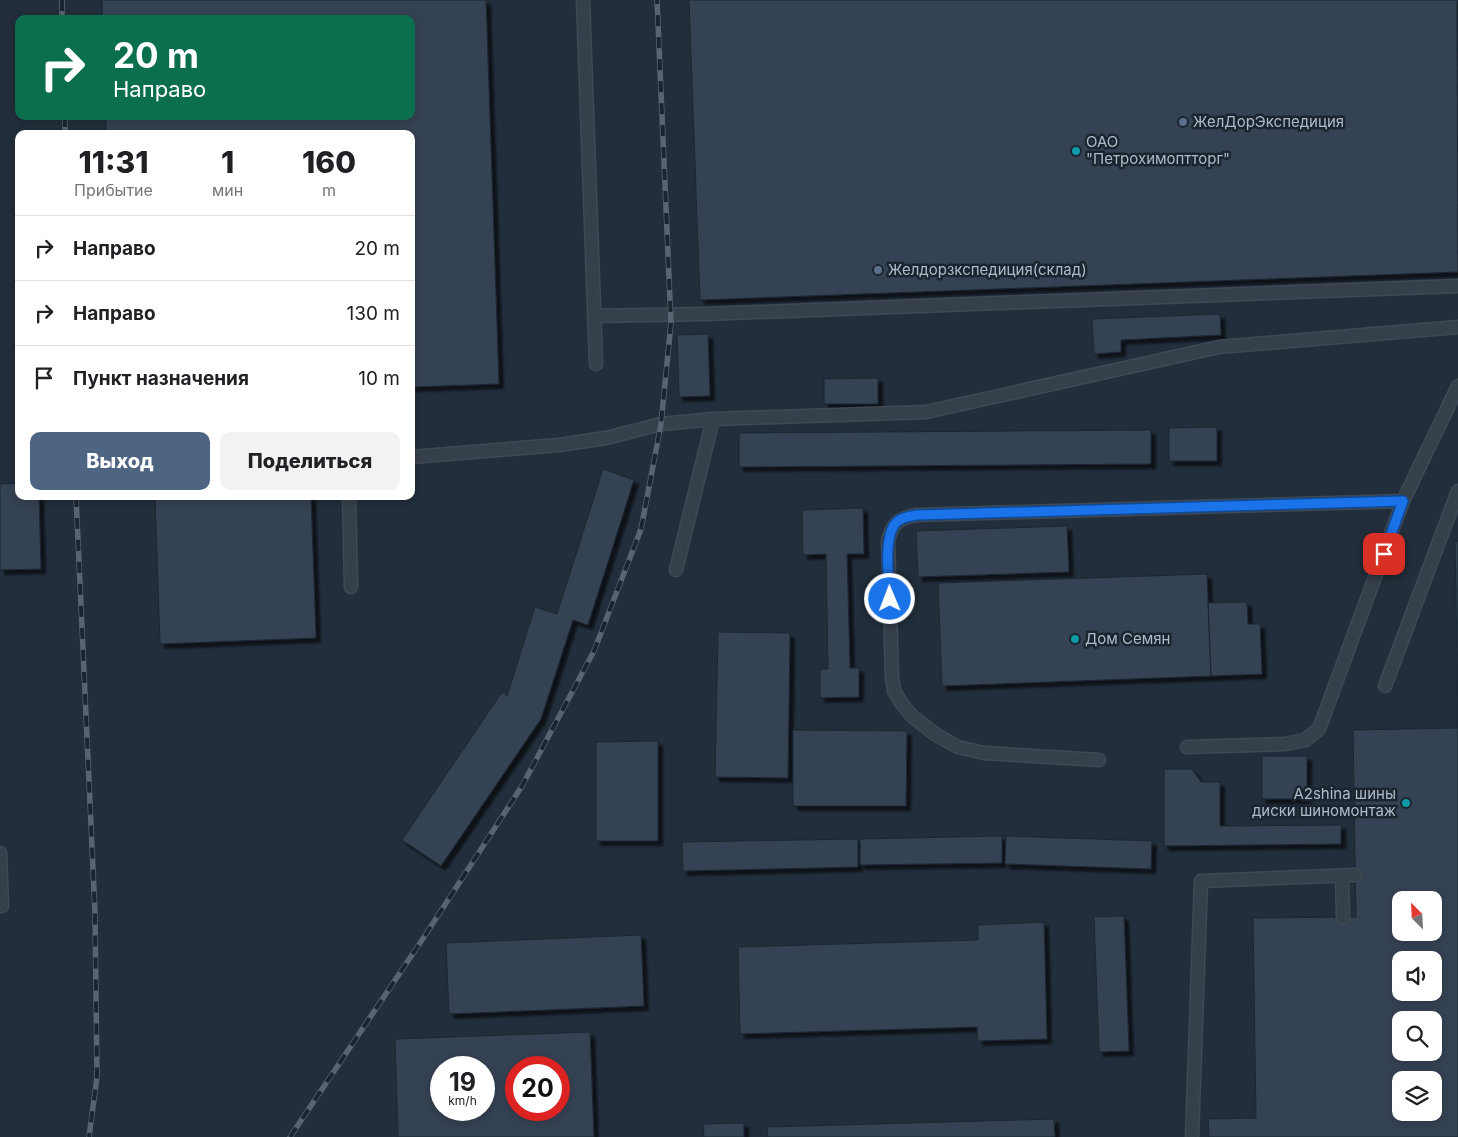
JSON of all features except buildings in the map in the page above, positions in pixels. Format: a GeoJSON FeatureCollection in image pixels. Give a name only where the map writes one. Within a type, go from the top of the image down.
{"type":"FeatureCollection","features":[{"type":"Feature","properties":{"kind":"lane"},"geometry":{"type":"LineString","coordinates":[[583,0],[596,364]]}},
{"type":"Feature","properties":{"kind":"lane"},"geometry":{"type":"LineString","coordinates":[[594,316],[705,314],[1458,286]]}},
{"type":"Feature","properties":{"kind":"lane"},"geometry":{"type":"LineString","coordinates":[[415,458],[559,445],[606,438],[661,424],[713,419],[926,412],[1219,347],[1458,327]]}},
{"type":"Feature","properties":{"kind":"lane"},"geometry":{"type":"LineString","coordinates":[[1187,747],[1285,744],[1305,740],[1319,729],[1403,501],[1458,386]]}},
{"type":"Feature","properties":{"kind":"lane"},"geometry":{"type":"LineString","coordinates":[[676,570],[713,419]]}},
{"type":"Feature","properties":{"kind":"lane"},"geometry":{"type":"LineString","coordinates":[[1386,686],[1458,491]]}},
{"type":"Feature","properties":{"kind":"lane"},"geometry":{"type":"LineString","coordinates":[[349,500],[351,587]]}},
{"type":"Feature","properties":{"kind":"lane"},"geometry":{"type":"LineString","coordinates":[[1100,760],[984,754],[958,747],[935,734],[913,717],[894,691],[892,677],[888,541],[891,529],[897,522],[906,517],[917,515],[1403,501]]}},
{"type":"Feature","properties":{"kind":"lane"},"geometry":{"type":"LineString","coordinates":[[0,853],[2,906],[0,906]]}},
{"type":"Feature","properties":{"kind":"lane"},"geometry":{"type":"LineString","coordinates":[[1192,1137],[1201,881],[1355,875]]}},
{"type":"Feature","properties":{"kind":"lane"},"geometry":{"type":"LineString","coordinates":[[1342,876],[1343,917]]}},
{"type":"Feature","properties":{"kind":"railway"},"geometry":{"type":"LineString","coordinates":[[62,0],[62,15]]}},
{"type":"Feature","properties":{"kind":"railway"},"geometry":{"type":"LineString","coordinates":[[290,1137],[426,934],[522,786],[594,651],[641,529],[661,424],[671,323],[657,0]]}},
{"type":"Feature","properties":{"kind":"railway"},"geometry":{"type":"LineString","coordinates":[[65,120],[65,130]]}},
{"type":"Feature","properties":{"kind":"railway"},"geometry":{"type":"LineString","coordinates":[[76,500],[95,913],[97,1077],[89,1137]]}},
{"type":"Feature","properties":{"kind":"place","name":"ЖелДорЭкспедиция"},"geometry":{"type":"Point","coordinates":[1183,122]}},
{"type":"Feature","properties":{"kind":"place","name":"ОАО \"Петрохимоптторг\""},"geometry":{"type":"Point","coordinates":[1076,151]}},
{"type":"Feature","properties":{"kind":"place","name":"Желдорзкспедиция(склад)"},"geometry":{"type":"Point","coordinates":[878,270]}},
{"type":"Feature","properties":{"kind":"place","name":"Дом Семян"},"geometry":{"type":"Point","coordinates":[1075,639]}},
{"type":"Feature","properties":{"kind":"place","name":"A2shina шины диски шиномонтаж"},"geometry":{"type":"Point","coordinates":[1406,803]}},
{"type":"Feature","properties":{"kind":"route"},"geometry":{"type":"LineString","coordinates":[[890,599],[888,541],[891,529],[897,522],[906,517],[917,515],[1403,501],[1384,554]]}}]}
